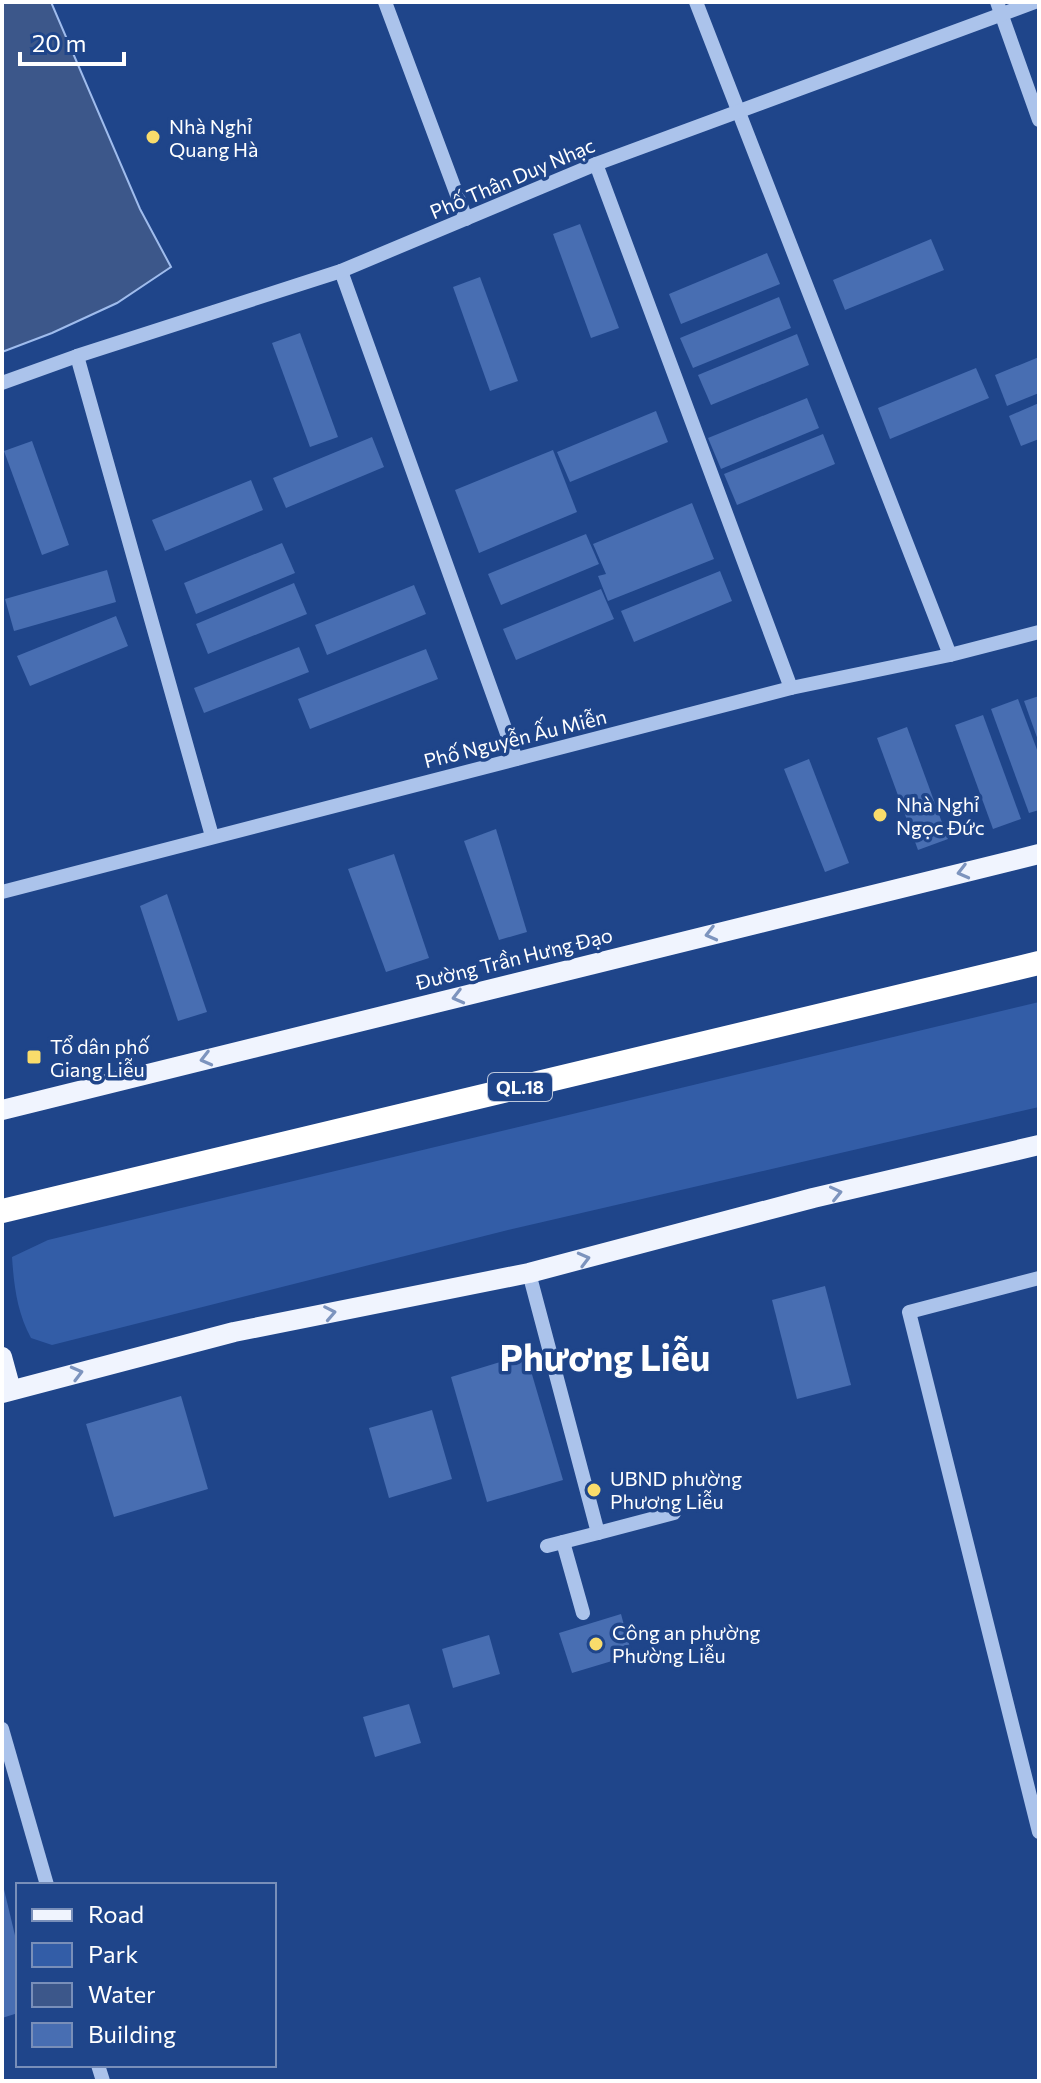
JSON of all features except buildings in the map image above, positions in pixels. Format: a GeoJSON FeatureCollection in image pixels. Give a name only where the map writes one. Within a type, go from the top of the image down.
{"type":"FeatureCollection","features":[{"type":"Feature","properties":{"kind":"highway","name":"QL.18"},"geometry":{"type":"LineString","coordinates":[[2,1211],[1039,963]]}},
{"type":"Feature","properties":{"kind":"main road","name":"Đường Trần Hưng Đạo"},"geometry":{"type":"LineString","coordinates":[[2,1110],[1039,854]]}},
{"type":"Feature","properties":{"kind":"main road"},"geometry":{"type":"LineString","coordinates":[[2,1357],[6,1392],[234,1332],[529,1273],[813,1198],[1039,1145]]}},
{"type":"Feature","properties":{"kind":"street"},"geometry":{"type":"LineString","coordinates":[[385,2],[466,219]]}},
{"type":"Feature","properties":{"kind":"street"},"geometry":{"type":"LineString","coordinates":[[696,2],[950,655]]}},
{"type":"Feature","properties":{"kind":"street","name":"Phố Thân Duy Nhạc"},"geometry":{"type":"LineString","coordinates":[[2,383],[341,271],[596,164],[738,113],[1000,9],[1035,2]]}},
{"type":"Feature","properties":{"kind":"street"},"geometry":{"type":"LineString","coordinates":[[1000,9],[1039,120]]}},
{"type":"Feature","properties":{"kind":"street"},"geometry":{"type":"LineString","coordinates":[[596,164],[791,688]]}},
{"type":"Feature","properties":{"kind":"street"},"geometry":{"type":"LineString","coordinates":[[341,271],[516,759]]}},
{"type":"Feature","properties":{"kind":"street"},"geometry":{"type":"LineString","coordinates":[[77,356],[212,836]]}},
{"type":"Feature","properties":{"kind":"street","name":"Phố Nguyễn Ấu Miễn"},"geometry":{"type":"LineString","coordinates":[[2,892],[791,688],[950,655],[1039,632]]}},
{"type":"Feature","properties":{"kind":"street"},"geometry":{"type":"LineString","coordinates":[[529,1273],[598,1533]]}},
{"type":"Feature","properties":{"kind":"street"},"geometry":{"type":"LineString","coordinates":[[1039,1278],[909,1312],[1039,1832]]}},
{"type":"Feature","properties":{"kind":"street"},"geometry":{"type":"LineString","coordinates":[[547,1546],[674,1513]]}},
{"type":"Feature","properties":{"kind":"street"},"geometry":{"type":"LineString","coordinates":[[563,1542],[583,1613]]}},
{"type":"Feature","properties":{"kind":"street"},"geometry":{"type":"LineString","coordinates":[[2,1729],[46,1883]]}},
{"type":"Feature","properties":{"kind":"green space"},"geometry":{"type":"Polygon","coordinates":[[[1039,1002],[1039,1107],[508,1230],[52,1345],[31,1338],[19,1309],[12,1257],[48,1240],[1039,1002]]]}},
{"type":"Feature","properties":{"kind":"water"},"geometry":{"type":"Polygon","coordinates":[[[2,2],[51,2],[140,209],[171,267],[117,303],[2,352],[2,2]]]}},
{"type":"Feature","properties":{"kind":"place","name":"Nhà Nghỉ Quang Hà"},"geometry":{"type":"Point","coordinates":[153,137]}},
{"type":"Feature","properties":{"kind":"place","name":"Nhà Nghỉ Ngọc Đức"},"geometry":{"type":"Point","coordinates":[880,815]}},
{"type":"Feature","properties":{"kind":"place","name":"Tổ dân phố Giang Liễu"},"geometry":{"type":"Point","coordinates":[34,1057]}},
{"type":"Feature","properties":{"kind":"place","name":"UBND phường Phương Liễu"},"geometry":{"type":"Point","coordinates":[594,1490]}},
{"type":"Feature","properties":{"kind":"place","name":"Công an phường Phường Liễu"},"geometry":{"type":"Point","coordinates":[596,1644]}},
{"type":"Feature","properties":{"kind":"district","name":"Phương Liễu"},"geometry":{"type":"Point","coordinates":[605,1356]}}]}
